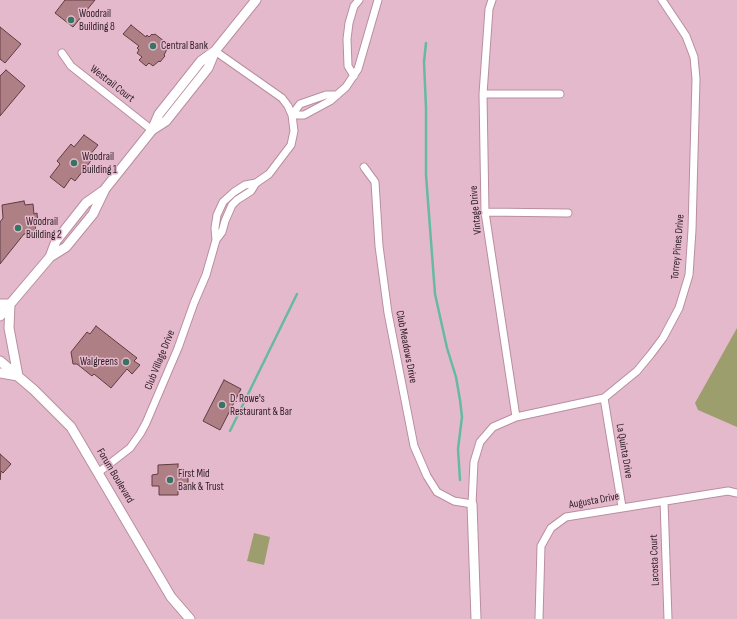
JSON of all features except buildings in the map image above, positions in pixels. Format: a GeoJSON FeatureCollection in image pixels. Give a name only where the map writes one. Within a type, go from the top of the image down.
{"type":"FeatureCollection","features":[{"type":"Feature","properties":{"kind":"main road"},"geometry":{"type":"LineString","coordinates":[[0,316],[50,257],[66,248],[80,231],[93,214],[105,189],[152,130],[166,121],[208,68],[215,51],[256,0]]}},
{"type":"Feature","properties":{"kind":"main road"},"geometry":{"type":"LineString","coordinates":[[0,304],[10,304]]}},
{"type":"Feature","properties":{"kind":"main road"},"geometry":{"type":"LineString","coordinates":[[0,373],[18,376],[9,328],[10,304]]}},
{"type":"Feature","properties":{"kind":"main road","name":"Forum Boulevard"},"geometry":{"type":"LineString","coordinates":[[0,361],[18,376],[71,427],[172,597],[190,619]]}},
{"type":"Feature","properties":{"kind":"main road"},"geometry":{"type":"LineString","coordinates":[[472,504],[476,619]]}},
{"type":"Feature","properties":{"kind":"street"},"geometry":{"type":"LineString","coordinates":[[354,76],[348,66],[347,39],[349,23],[354,6],[359,0]]}},
{"type":"Feature","properties":{"kind":"street"},"geometry":{"type":"LineString","coordinates":[[292,115],[304,115],[330,101],[346,87],[358,69],[378,0]]}},
{"type":"Feature","properties":{"kind":"street","name":"Vintage Drive"},"geometry":{"type":"LineString","coordinates":[[492,0],[489,9],[482,94],[485,212],[516,417]]}},
{"type":"Feature","properties":{"kind":"street","name":"Torrey Pines Drive"},"geometry":{"type":"LineString","coordinates":[[472,504],[474,462],[480,442],[493,427],[516,417],[604,398],[637,370],[651,354],[663,338],[679,308],[689,275],[692,230],[696,79],[694,57],[686,36],[662,0]]}},
{"type":"Feature","properties":{"kind":"street","name":"Club Village Drive"},"geometry":{"type":"LineString","coordinates":[[99,472],[130,448],[146,423],[178,348],[206,275],[216,240],[215,228],[217,214],[223,202],[245,185],[256,183],[269,174],[291,145],[294,131],[292,115],[282,98],[215,51]]}},
{"type":"Feature","properties":{"kind":"street","name":"Westrail Court"},"geometry":{"type":"LineString","coordinates":[[62,53],[71,66],[152,130]]}},
{"type":"Feature","properties":{"kind":"street"},"geometry":{"type":"LineString","coordinates":[[482,94],[560,94]]}},
{"type":"Feature","properties":{"kind":"street","name":"Club Meadows Drive"},"geometry":{"type":"LineString","coordinates":[[364,167],[375,182],[379,246],[388,313],[414,446],[427,476],[437,492],[454,501],[472,504]]}},
{"type":"Feature","properties":{"kind":"street"},"geometry":{"type":"LineString","coordinates":[[485,212],[568,213]]}},
{"type":"Feature","properties":{"kind":"street","name":"La Quinta Drive"},"geometry":{"type":"LineString","coordinates":[[604,398],[622,507]]}},
{"type":"Feature","properties":{"kind":"street","name":"Augusta Drive"},"geometry":{"type":"LineString","coordinates":[[539,619],[541,546],[551,528],[566,517],[728,491],[737,493]]}},
{"type":"Feature","properties":{"kind":"street","name":"Lacosta Court"},"geometry":{"type":"LineString","coordinates":[[664,501],[668,619]]}},
{"type":"Feature","properties":{"kind":"green space"},"geometry":{"type":"Polygon","coordinates":[[[737,328],[737,427],[698,410],[695,403],[737,328]]]}},
{"type":"Feature","properties":{"kind":"green space"},"geometry":{"type":"Polygon","coordinates":[[[254,533],[270,537],[264,565],[247,561],[254,533]]]}},
{"type":"Feature","properties":{"kind":"waterway"},"geometry":{"type":"LineString","coordinates":[[426,43],[424,62],[426,175],[435,294],[447,348],[456,377],[460,400],[462,417],[458,449],[460,480]]}},
{"type":"Feature","properties":{"kind":"waterway"},"geometry":{"type":"LineString","coordinates":[[230,431],[297,294]]}},
{"type":"Feature","properties":{"kind":"place","name":"Woodrail Building 8"},"geometry":{"type":"Point","coordinates":[71,20]}},
{"type":"Feature","properties":{"kind":"place","name":"Central Bank"},"geometry":{"type":"Point","coordinates":[153,46]}},
{"type":"Feature","properties":{"kind":"place","name":"Woodrail Building 1"},"geometry":{"type":"Point","coordinates":[74,163]}},
{"type":"Feature","properties":{"kind":"place","name":"Woodrail Building 2"},"geometry":{"type":"Point","coordinates":[18,228]}},
{"type":"Feature","properties":{"kind":"place","name":"Walgreens"},"geometry":{"type":"Point","coordinates":[126,362]}},
{"type":"Feature","properties":{"kind":"place","name":"D. Rowe's Restaurant & Bar"},"geometry":{"type":"Point","coordinates":[222,405]}},
{"type":"Feature","properties":{"kind":"place","name":"First Mid Bank & Trust"},"geometry":{"type":"Point","coordinates":[170,480]}}]}
